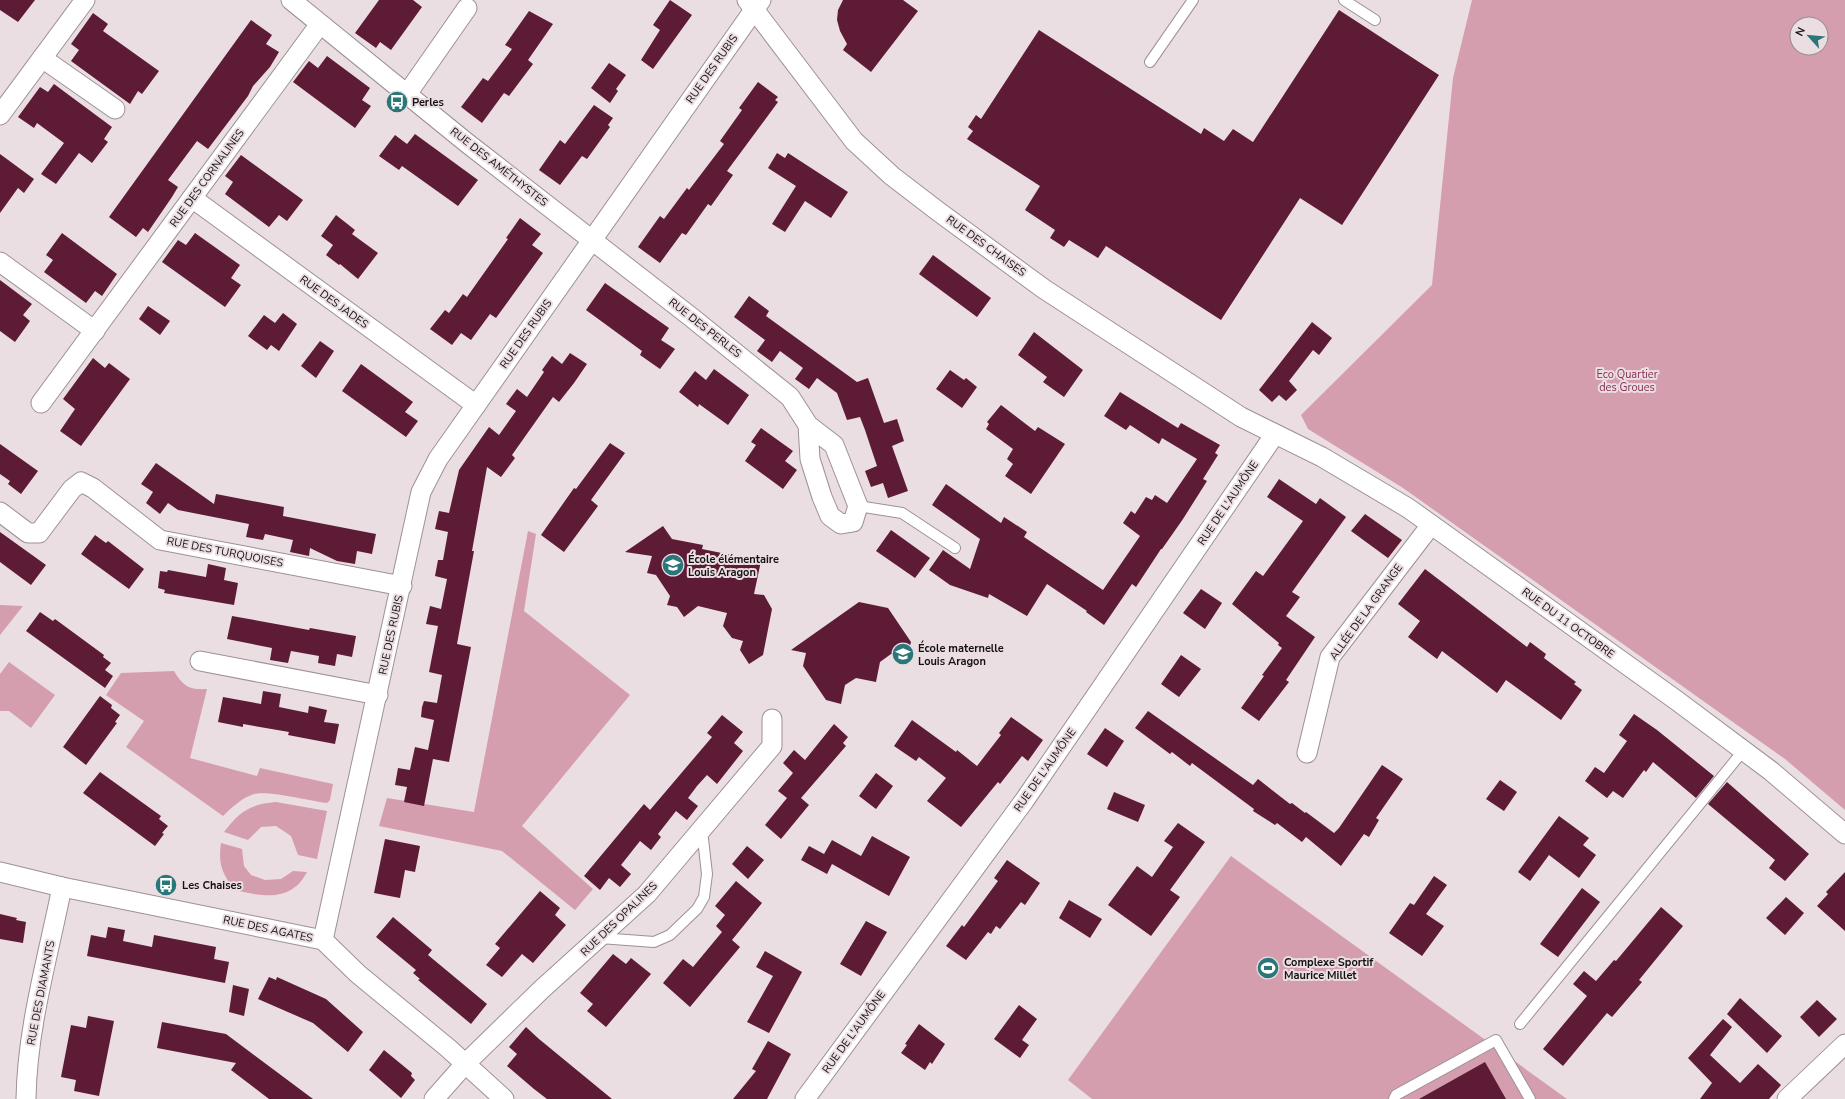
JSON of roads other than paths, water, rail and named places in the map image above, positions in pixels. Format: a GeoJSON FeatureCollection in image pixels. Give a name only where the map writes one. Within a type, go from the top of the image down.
{"type":"FeatureCollection","features":[{"type":"Feature","properties":{"kind":"street"},"geometry":{"type":"LineString","coordinates":[[0,115],[85,0]]}},
{"type":"Feature","properties":{"kind":"street","name":"RUE DES AMÉTHYSTES"},"geometry":{"type":"LineString","coordinates":[[291,0],[467,143],[592,239]]}},
{"type":"Feature","properties":{"kind":"street","name":"RUE DES RUBIS"},"geometry":{"type":"LineString","coordinates":[[323,940],[402,586],[421,492],[438,459],[755,3]]}},
{"type":"Feature","properties":{"kind":"street","name":"RUE DES CHAISES"},"geometry":{"type":"LineString","coordinates":[[755,3],[854,141],[892,176],[1044,288],[1241,417],[1275,434]]}},
{"type":"Feature","properties":{"kind":"street"},"geometry":{"type":"LineString","coordinates":[[407,94],[467,8]]}},
{"type":"Feature","properties":{"kind":"street","name":"RUE DES CORNALINES"},"geometry":{"type":"LineString","coordinates":[[41,403],[95,332],[320,24]]}},
{"type":"Feature","properties":{"kind":"street"},"geometry":{"type":"LineString","coordinates":[[42,58],[115,109]]}},
{"type":"Feature","properties":{"kind":"street","name":"RUE DES JADES"},"geometry":{"type":"LineString","coordinates":[[192,198],[476,405]]}},
{"type":"Feature","properties":{"kind":"street","name":"RUE DES PERLES"},"geometry":{"type":"LineString","coordinates":[[592,239],[747,361],[790,397],[808,425],[834,445],[858,506],[853,522],[842,524],[830,516],[810,459],[808,425]]}},
{"type":"Feature","properties":{"kind":"street"},"geometry":{"type":"LineString","coordinates":[[0,262],[95,332]]}},
{"type":"Feature","properties":{"kind":"street","name":"RUE DU 11 OCTOBRE"},"geometry":{"type":"LineString","coordinates":[[1275,434],[1322,457],[1408,508],[1676,700],[1770,771],[1845,834]]}},
{"type":"Feature","properties":{"kind":"street","name":"RUE DE L'AUMÔNE"},"geometry":{"type":"LineString","coordinates":[[805,1099],[1024,801],[1275,434]]}},
{"type":"Feature","properties":{"kind":"street","name":"RUE DES TURQUOISES"},"geometry":{"type":"LineString","coordinates":[[0,512],[28,533],[39,533],[72,489],[81,482],[94,488],[160,540],[402,586]]}},
{"type":"Feature","properties":{"kind":"street","name":"ALLÉE DE LA GRANGE"},"geometry":{"type":"LineString","coordinates":[[1307,753],[1330,657],[1432,525]]}},
{"type":"Feature","properties":{"kind":"street"},"geometry":{"type":"LineString","coordinates":[[200,661],[378,695]]}},
{"type":"Feature","properties":{"kind":"street","name":"RUE DES OPALINES"},"geometry":{"type":"LineString","coordinates":[[434,1099],[465,1064],[542,989],[647,894],[772,746],[772,719]]}},
{"type":"Feature","properties":{"kind":"street","name":"RUE DES AGATES"},"geometry":{"type":"LineString","coordinates":[[0,872],[62,887],[323,940],[358,974],[465,1064],[504,1099]]}},
{"type":"Feature","properties":{"kind":"street","name":"RUE DES DIAMANTS"},"geometry":{"type":"LineString","coordinates":[[26,1099],[26,1071],[62,887]]}},
{"type":"Feature","properties":{"kind":"street"},"geometry":{"type":"LineString","coordinates":[[1787,1099],[1845,1044]]}},
{"type":"Feature","properties":{"kind":"lane"},"geometry":{"type":"LineString","coordinates":[[1150,62],[1193,0]]}},
{"type":"Feature","properties":{"kind":"lane"},"geometry":{"type":"LineString","coordinates":[[1344,0],[1375,20]]}},
{"type":"Feature","properties":{"kind":"lane"},"geometry":{"type":"LineString","coordinates":[[858,506],[902,513],[955,548]]}},
{"type":"Feature","properties":{"kind":"lane"},"geometry":{"type":"LineString","coordinates":[[1520,1024],[1743,751]]}},
{"type":"Feature","properties":{"kind":"lane"},"geometry":{"type":"LineString","coordinates":[[600,938],[654,942],[670,935],[697,909],[704,897],[707,874],[702,830]]}},
{"type":"Feature","properties":{"kind":"lane"},"geometry":{"type":"LineString","coordinates":[[1394,1099],[1396,1095],[1496,1040],[1530,1099]]}},
{"type":"Feature","properties":{"kind":"place","name":"Perles"},"geometry":{"type":"Point","coordinates":[397,102]}},
{"type":"Feature","properties":{"kind":"place","name":"École élémentaire Louis Aragon"},"geometry":{"type":"Point","coordinates":[673,565]}},
{"type":"Feature","properties":{"kind":"place","name":"École maternelle Louis Aragon"},"geometry":{"type":"Point","coordinates":[903,654]}},
{"type":"Feature","properties":{"kind":"place","name":"Les Chaises"},"geometry":{"type":"Point","coordinates":[166,885]}},
{"type":"Feature","properties":{"kind":"place","name":"Complexe Sportif Maurice Millet"},"geometry":{"type":"Point","coordinates":[1268,968]}},
{"type":"Feature","properties":{"kind":"park label","name":"Eco Quartier des Groues"},"geometry":{"type":"Point","coordinates":[1627,380]}}]}
